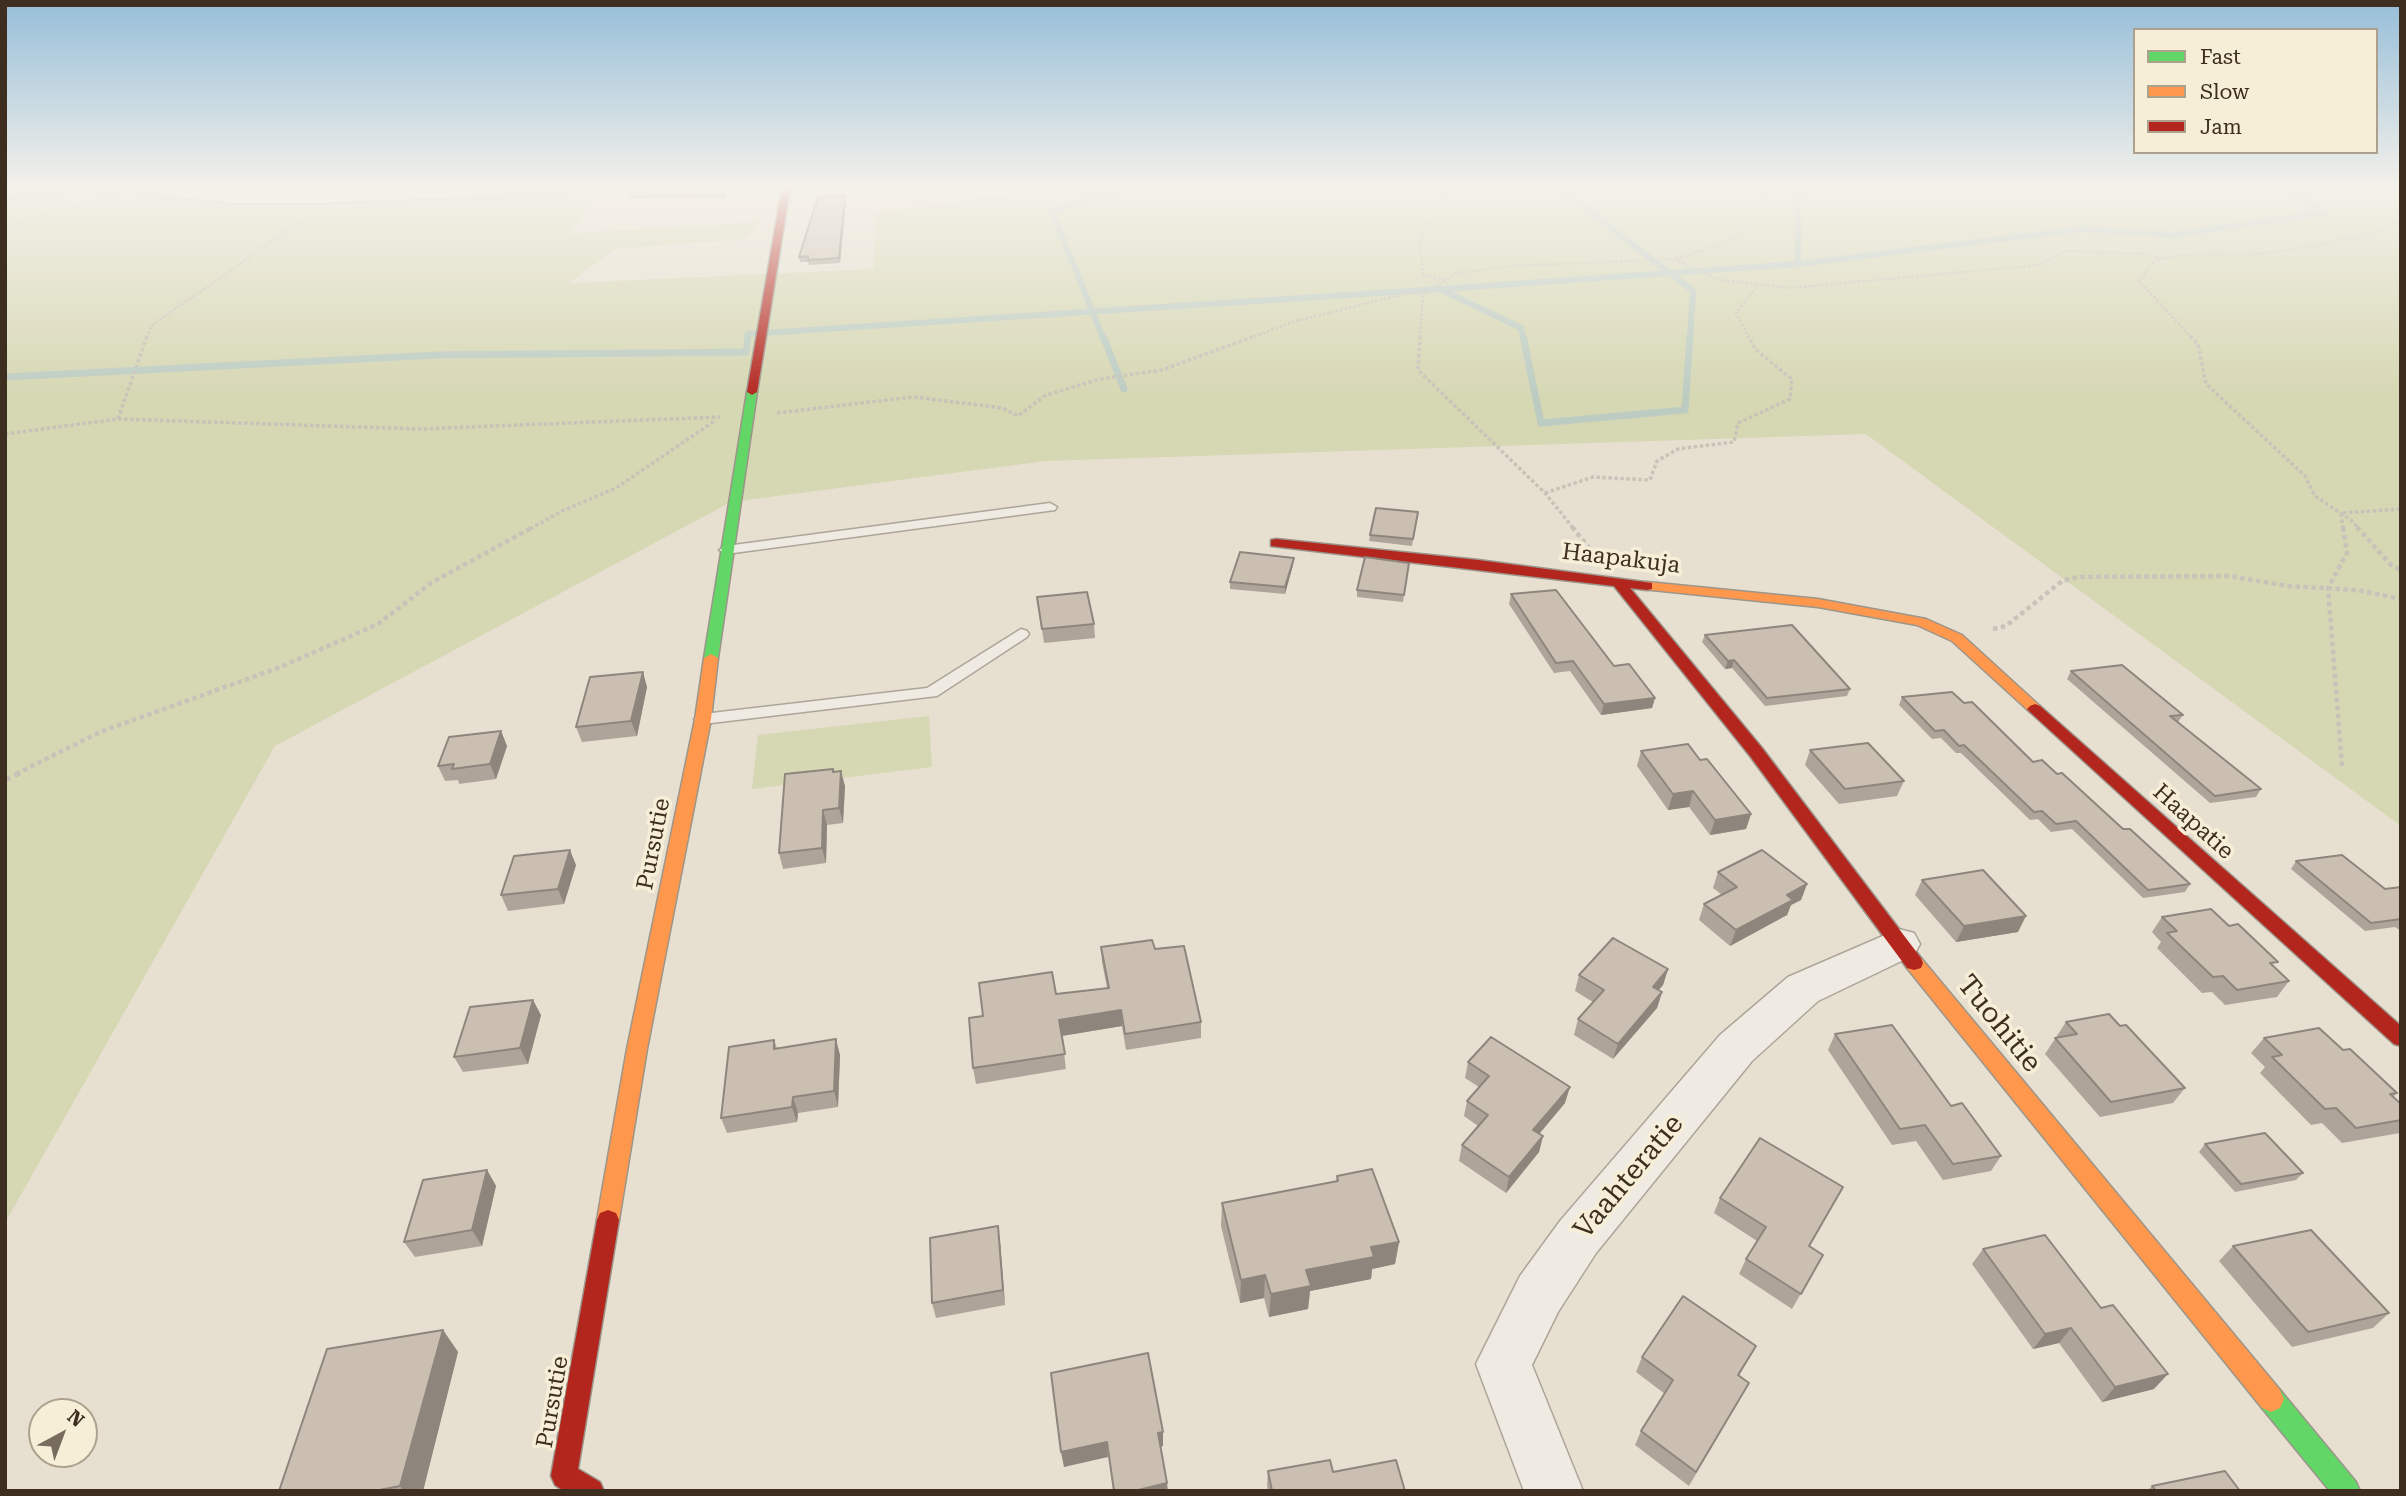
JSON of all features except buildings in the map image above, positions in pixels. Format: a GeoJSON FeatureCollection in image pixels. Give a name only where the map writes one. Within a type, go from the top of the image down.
{"type":"FeatureCollection","features":[{"type":"Feature","properties":{"kind":"street","name":"Pursutie"},"geometry":{"type":"LineString","coordinates":[[591,1491],[564,1476],[637,1049],[703,719],[726,550],[775,258]]}},
{"type":"Feature","properties":{"kind":"street","name":"Haapakuja"},"geometry":{"type":"LineString","coordinates":[[1276,543],[1818,603],[1921,622],[1957,638]]}},
{"type":"Feature","properties":{"kind":"street","name":"Tuohitie"},"geometry":{"type":"LineString","coordinates":[[1619,583],[1756,752],[1899,944],[2347,1491]]}},
{"type":"Feature","properties":{"kind":"street","name":"Haapatie"},"geometry":{"type":"LineString","coordinates":[[1957,638],[2401,1038]]}},
{"type":"Feature","properties":{"kind":"street","name":"Vaahteratie"},"geometry":{"type":"LineString","coordinates":[[1554,1491],[1504,1364],[1539,1294],[1578,1237],[1736,1048],[1803,989],[1899,944]]}},
{"type":"Feature","properties":{"kind":"lane"},"geometry":{"type":"LineString","coordinates":[[726,550],[1050,507]]}},
{"type":"Feature","properties":{"kind":"lane"},"geometry":{"type":"LineString","coordinates":[[703,719],[931,692],[1021,635]]}},
{"type":"Feature","properties":{"kind":"path"},"geometry":{"type":"LineString","coordinates":[[118,419],[151,327],[250,258]]}},
{"type":"Feature","properties":{"kind":"path"},"geometry":{"type":"LineString","coordinates":[[1422,258],[1423,275],[1445,280]]}},
{"type":"Feature","properties":{"kind":"path"},"geometry":{"type":"LineString","coordinates":[[5,434],[118,419],[419,429],[750,416],[913,397],[1003,408],[1018,416],[1046,395],[1100,379],[1162,370],[1296,321],[1408,293],[1423,294],[1457,273],[1511,266],[1679,258]]}},
{"type":"Feature","properties":{"kind":"path"},"geometry":{"type":"LineString","coordinates":[[1675,259],[1719,280],[1790,288],[2039,265],[2053,258]]}},
{"type":"Feature","properties":{"kind":"path"},"geometry":{"type":"LineString","coordinates":[[2159,258],[2164,259]]}},
{"type":"Feature","properties":{"kind":"path"},"geometry":{"type":"LineString","coordinates":[[2182,258],[2155,260],[2139,281],[2198,344],[2206,384],[2305,476],[2315,496],[2351,520],[2391,565],[2401,570]]}},
{"type":"Feature","properties":{"kind":"path"},"geometry":{"type":"LineString","coordinates":[[1545,493],[1593,477],[1650,480],[1657,461],[1678,449],[1734,442],[1738,422],[1790,399],[1792,379],[1756,350],[1736,313],[1759,285]]}},
{"type":"Feature","properties":{"kind":"path"},"geometry":{"type":"LineString","coordinates":[[1423,294],[1418,370],[1545,493],[1619,583]]}},
{"type":"Feature","properties":{"kind":"path"},"geometry":{"type":"LineString","coordinates":[[5,780],[100,732],[278,668],[378,624],[431,583],[562,511],[616,488],[720,417]]}},
{"type":"Feature","properties":{"kind":"path"},"geometry":{"type":"LineString","coordinates":[[2341,513],[2401,509]]}},
{"type":"Feature","properties":{"kind":"path"},"geometry":{"type":"LineString","coordinates":[[2341,513],[2347,553],[2328,588],[2342,766]]}},
{"type":"Feature","properties":{"kind":"path"},"geometry":{"type":"LineString","coordinates":[[1957,638],[2006,626],[2050,588],[2062,581],[2077,578],[2229,576],[2287,586],[2357,590],[2401,599]]}},
{"type":"Feature","properties":{"kind":"green space"},"geometry":{"type":"Polygon","coordinates":[[[5,258],[603,258],[569,283],[873,269],[874,258],[2401,258],[2401,826],[1866,434],[1046,461],[731,502],[275,746],[5,1223],[5,258]]]}},
{"type":"Feature","properties":{"kind":"green space"},"geometry":{"type":"Polygon","coordinates":[[[929,716],[932,767],[752,789],[758,735],[929,716]]]}},
{"type":"Feature","properties":{"kind":"waterway"},"geometry":{"type":"LineString","coordinates":[[1071,258],[1092,312]]}},
{"type":"Feature","properties":{"kind":"waterway"},"geometry":{"type":"LineString","coordinates":[[1650,258],[1670,273]]}},
{"type":"Feature","properties":{"kind":"waterway"},"geometry":{"type":"LineString","coordinates":[[1798,258],[1798,264]]}},
{"type":"Feature","properties":{"kind":"waterway"},"geometry":{"type":"LineString","coordinates":[[1798,264],[1848,258]]}},
{"type":"Feature","properties":{"kind":"waterway"},"geometry":{"type":"LineString","coordinates":[[1670,273],[1798,264]]}},
{"type":"Feature","properties":{"kind":"waterway"},"geometry":{"type":"LineString","coordinates":[[1443,289],[1670,273]]}},
{"type":"Feature","properties":{"kind":"waterway"},"geometry":{"type":"LineString","coordinates":[[1670,273],[1693,291],[1690,338]]}},
{"type":"Feature","properties":{"kind":"waterway"},"geometry":{"type":"LineString","coordinates":[[1092,312],[1440,289],[1521,328],[1523,338]]}},
{"type":"Feature","properties":{"kind":"waterway"},"geometry":{"type":"LineString","coordinates":[[748,336],[1092,312]]}},
{"type":"Feature","properties":{"kind":"waterway"},"geometry":{"type":"LineString","coordinates":[[1092,312],[1103,338]]}},
{"type":"Feature","properties":{"kind":"waterway"},"geometry":{"type":"LineString","coordinates":[[5,377],[438,355],[746,352],[748,336]]}},
{"type":"Feature","properties":{"kind":"waterway"},"geometry":{"type":"LineString","coordinates":[[1103,336],[1124,389]]}},
{"type":"Feature","properties":{"kind":"waterway"},"geometry":{"type":"LineString","coordinates":[[1523,336],[1541,423],[1685,410],[1690,336]]}},
{"type":"Feature","properties":{"kind":"traffic: fast"},"geometry":{"type":"LineString","coordinates":[[711,658],[752,392]]}},
{"type":"Feature","properties":{"kind":"traffic: fast"},"geometry":{"type":"LineString","coordinates":[[2271,1399],[2347,1491]]}},
{"type":"Feature","properties":{"kind":"traffic: slow"},"geometry":{"type":"LineString","coordinates":[[1647,586],[1818,603],[1921,622],[1957,638],[2035,709]]}},
{"type":"Feature","properties":{"kind":"traffic: slow"},"geometry":{"type":"LineString","coordinates":[[608,1220],[637,1049],[703,719],[711,658]]}},
{"type":"Feature","properties":{"kind":"traffic: slow"},"geometry":{"type":"LineString","coordinates":[[1914,963],[2271,1399]]}},
{"type":"Feature","properties":{"kind":"traffic: jam"},"geometry":{"type":"LineString","coordinates":[[752,392],[774,258]]}},
{"type":"Feature","properties":{"kind":"traffic: jam"},"geometry":{"type":"LineString","coordinates":[[1276,543],[1478,564],[1647,586]]}},
{"type":"Feature","properties":{"kind":"traffic: jam"},"geometry":{"type":"LineString","coordinates":[[1619,583],[1756,752],[1914,963]]}},
{"type":"Feature","properties":{"kind":"traffic: jam"},"geometry":{"type":"LineString","coordinates":[[2035,709],[2401,1038]]}},
{"type":"Feature","properties":{"kind":"traffic: jam"},"geometry":{"type":"LineString","coordinates":[[591,1491],[564,1476],[608,1220]]}}]}
